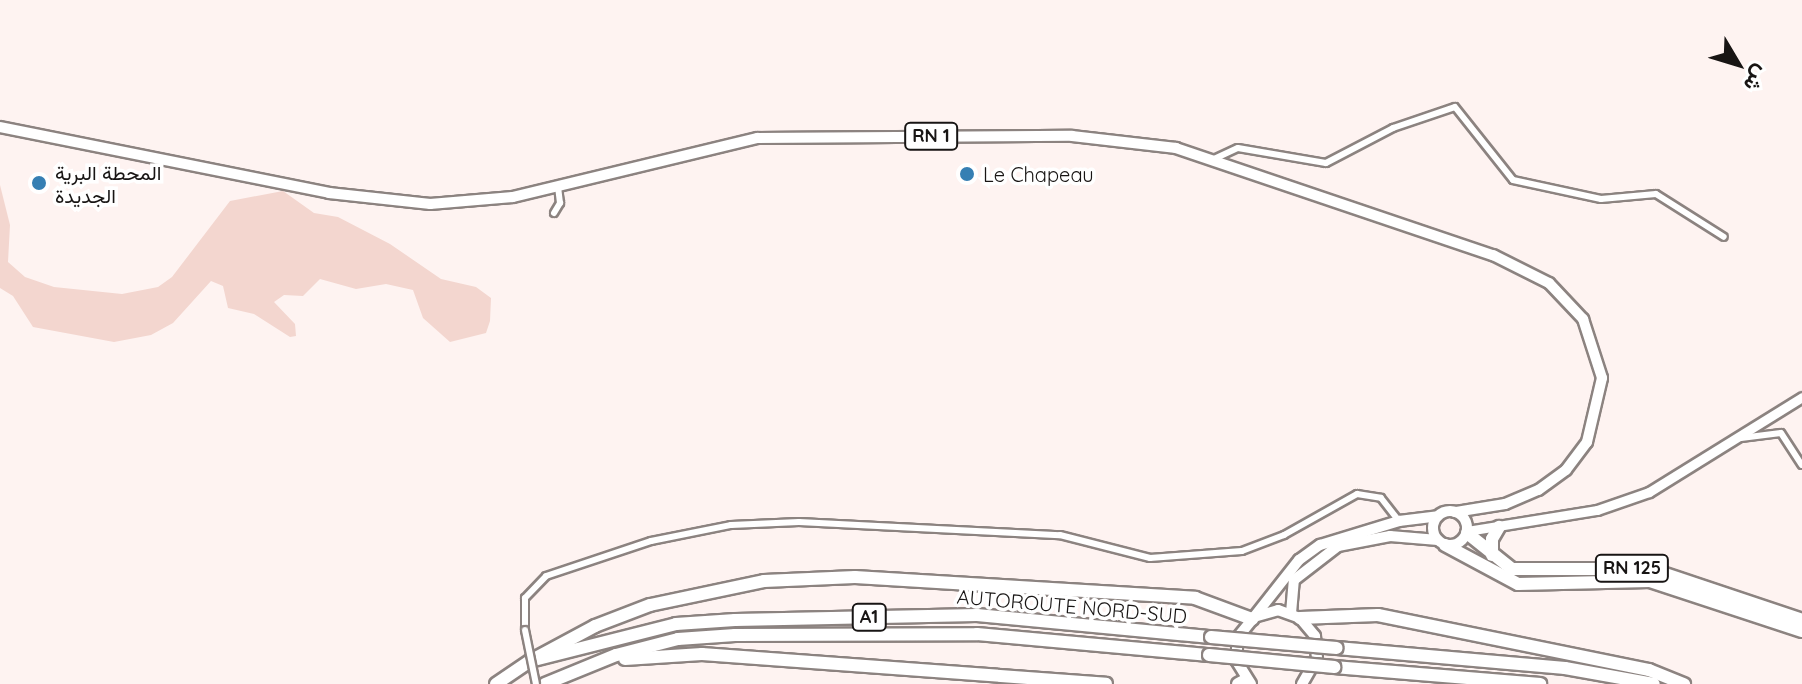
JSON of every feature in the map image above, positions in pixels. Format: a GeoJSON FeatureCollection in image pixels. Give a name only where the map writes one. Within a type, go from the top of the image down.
{"type":"FeatureCollection","features":[{"type":"Feature","properties":{"kind":"highway","name":"RN 125"},"geometry":{"type":"LineString","coordinates":[[1467,527],[1492,555],[1521,571],[1650,569],[1802,620]]}},
{"type":"Feature","properties":{"kind":"highway"},"geometry":{"type":"LineString","coordinates":[[1492,555],[1492,539],[1499,527]]}},
{"type":"Feature","properties":{"kind":"highway"},"geometry":{"type":"LineString","coordinates":[[1442,543],[1518,584],[1650,581],[1802,631]]}},
{"type":"Feature","properties":{"kind":"highway"},"geometry":{"type":"LineString","coordinates":[[530,661],[595,626],[650,605],[764,581],[855,577],[1195,598],[1253,618]]}},
{"type":"Feature","properties":{"kind":"highway","name":"AUTOROUTE NORD-SUD"},"geometry":{"type":"LineString","coordinates":[[496,684],[530,661],[676,624],[977,615],[1565,668],[1654,684]]}},
{"type":"Feature","properties":{"kind":"highway"},"geometry":{"type":"LineString","coordinates":[[1296,615],[1378,615],[1649,670],[1684,684]]}},
{"type":"Feature","properties":{"kind":"highway","name":"AUTOROUTE NORD-SUD"},"geometry":{"type":"LineString","coordinates":[[549,682],[616,655],[678,639],[735,635],[977,634],[1540,684]]}},
{"type":"Feature","properties":{"kind":"highway"},"geometry":{"type":"LineString","coordinates":[[549,682],[618,660],[702,654],[1106,684]]}},
{"type":"Feature","properties":{"kind":"main road","name":"RN 1"},"geometry":{"type":"LineString","coordinates":[[0,127],[378,200],[466,202],[558,186],[757,138],[1072,136],[1140,141],[1214,159],[1526,269],[1567,298],[1583,319],[1599,359],[1596,421],[1577,457],[1554,481],[1525,497],[1487,508],[1455,512]]}},
{"type":"Feature","properties":{"kind":"main road"},"geometry":{"type":"LineString","coordinates":[[1467,527],[1499,527],[1627,501],[1689,472],[1802,397]]}},
{"type":"Feature","properties":{"kind":"main road","name":"RN 1"},"geometry":{"type":"LineString","coordinates":[[1467,527],[1487,508]]}},
{"type":"Feature","properties":{"kind":"main road"},"geometry":{"type":"LineString","coordinates":[[1245,683],[1238,667],[1236,644],[1253,618],[1308,553],[1332,540],[1399,521],[1455,512],[1467,527]]}},
{"type":"Feature","properties":{"kind":"main road"},"geometry":{"type":"LineString","coordinates":[[1438,516],[1433,528],[1442,543]]}},
{"type":"Feature","properties":{"kind":"main road"},"geometry":{"type":"LineString","coordinates":[[1296,615],[1294,580],[1338,546],[1361,538],[1458,543],[1467,527]]}},
{"type":"Feature","properties":{"kind":"main road"},"geometry":{"type":"LineString","coordinates":[[1253,618],[1272,610],[1296,615],[1311,629],[1318,651],[1312,673],[1302,684]]}},
{"type":"Feature","properties":{"kind":"street"},"geometry":{"type":"LineString","coordinates":[[1214,159],[1238,148],[1326,163],[1393,128],[1455,107],[1513,180],[1601,199],[1656,194],[1724,237]]}},
{"type":"Feature","properties":{"kind":"street"},"geometry":{"type":"LineString","coordinates":[[554,213],[560,203],[558,186]]}},
{"type":"Feature","properties":{"kind":"street"},"geometry":{"type":"LineString","coordinates":[[1741,438],[1781,433],[1802,465]]}},
{"type":"Feature","properties":{"kind":"street"},"geometry":{"type":"LineString","coordinates":[[536,684],[525,630],[525,598],[546,576],[651,541],[731,525],[799,522],[1060,535],[1150,558],[1242,551],[1284,535],[1357,494],[1381,498],[1399,521]]}},
{"type":"Feature","properties":{"kind":"shaded area"},"geometry":{"type":"Polygon","coordinates":[[[0,185],[10,225],[8,262],[25,277],[54,287],[122,294],[158,287],[172,277],[230,201],[283,191],[314,213],[338,217],[390,244],[441,279],[476,287],[491,298],[490,321],[486,333],[450,342],[423,318],[413,290],[386,284],[356,289],[320,279],[303,296],[284,295],[274,302],[295,324],[296,336],[290,337],[254,314],[228,308],[223,286],[211,281],[173,323],[151,335],[114,342],[33,327],[13,296],[0,288],[0,185]]]}},
{"type":"Feature","properties":{"kind":"place","name":"Le Chapeau"},"geometry":{"type":"Point","coordinates":[967,174]}},
{"type":"Feature","properties":{"kind":"place","name":"المحطة البرية الجديدة"},"geometry":{"type":"Point","coordinates":[39,183]}}]}
